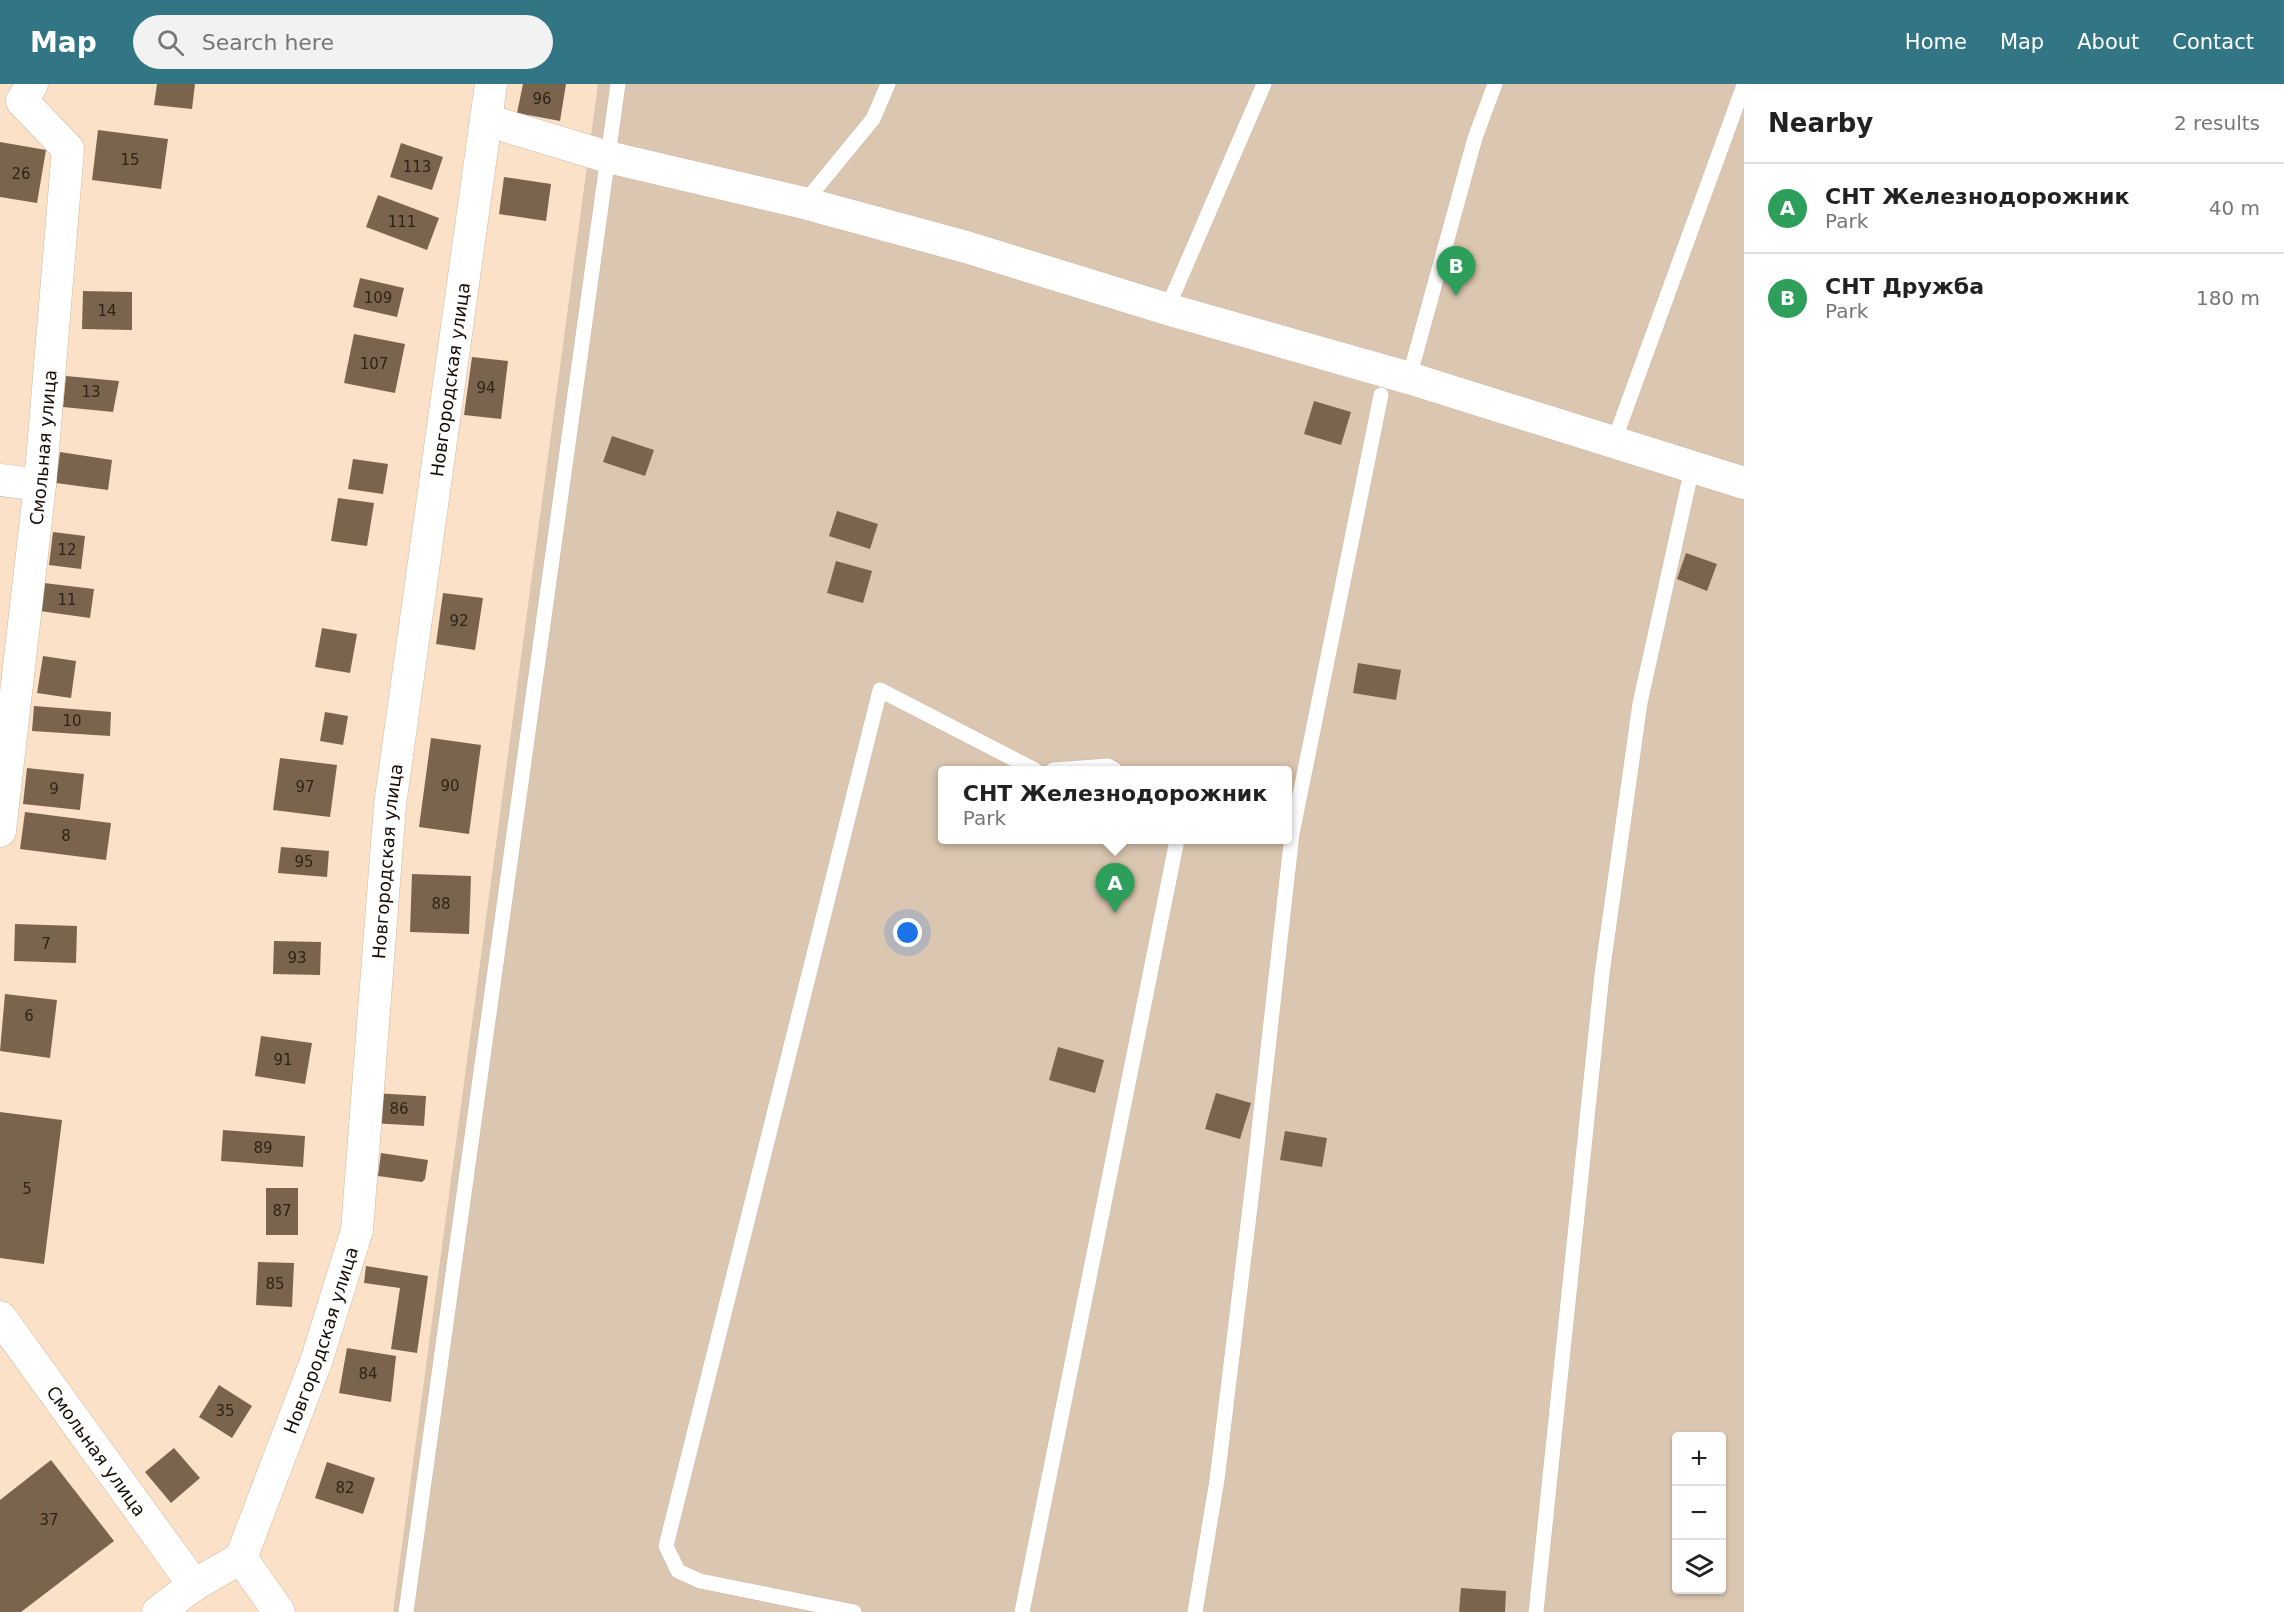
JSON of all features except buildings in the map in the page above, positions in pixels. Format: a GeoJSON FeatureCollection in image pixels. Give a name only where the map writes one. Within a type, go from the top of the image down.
{"type":"FeatureCollection","features":[{"type":"Feature","properties":{"kind":"street","name":"Новгородская улица"},"geometry":{"type":"LineString","coordinates":[[241,1558],[316,1359],[357,1230],[390,805],[491,84]]}},
{"type":"Feature","properties":{"kind":"street","name":"Смольная улица"},"geometry":{"type":"LineString","coordinates":[[0,831],[40,485],[68,149],[18,94]]}},
{"type":"Feature","properties":{"kind":"street"},"geometry":{"type":"LineString","coordinates":[[486,120],[608,157],[804,203],[966,247],[1167,309],[1409,378],[1613,444],[1744,483]]}},
{"type":"Feature","properties":{"kind":"street"},"geometry":{"type":"LineString","coordinates":[[0,480],[40,485]]}},
{"type":"Feature","properties":{"kind":"street","name":"Смольная улица"},"geometry":{"type":"LineString","coordinates":[[0,1317],[194,1585]]}},
{"type":"Feature","properties":{"kind":"street"},"geometry":{"type":"LineString","coordinates":[[158,1612],[194,1585],[241,1558],[279,1612]]}},
{"type":"Feature","properties":{"kind":"lane"},"geometry":{"type":"LineString","coordinates":[[406,1612],[618,84]]}},
{"type":"Feature","properties":{"kind":"lane"},"geometry":{"type":"LineString","coordinates":[[804,203],[873,119],[888,84]]}},
{"type":"Feature","properties":{"kind":"lane"},"geometry":{"type":"LineString","coordinates":[[1167,309],[1264,84]]}},
{"type":"Feature","properties":{"kind":"lane"},"geometry":{"type":"LineString","coordinates":[[1409,378],[1475,138],[1495,84]]}},
{"type":"Feature","properties":{"kind":"lane"},"geometry":{"type":"LineString","coordinates":[[1613,444],[1744,85]]}},
{"type":"Feature","properties":{"kind":"lane"},"geometry":{"type":"LineString","coordinates":[[1292,834],[1381,395]]}},
{"type":"Feature","properties":{"kind":"lane"},"geometry":{"type":"LineString","coordinates":[[1536,1612],[1602,974],[1640,703],[1692,468]]}},
{"type":"Feature","properties":{"kind":"lane"},"geometry":{"type":"LineString","coordinates":[[854,1612],[700,1581],[678,1571],[666,1546],[880,690],[1025,766]]}},
{"type":"Feature","properties":{"kind":"lane"},"geometry":{"type":"LineString","coordinates":[[1022,1612],[1176,844]]}},
{"type":"Feature","properties":{"kind":"lane"},"geometry":{"type":"LineString","coordinates":[[1195,1612],[1220,1456],[1291,844]]}},
{"type":"Feature","properties":{"kind":"shaded area"},"geometry":{"type":"Polygon","coordinates":[[[598,84],[1744,84],[1744,1612],[393,1612],[598,84]]]}},
{"type":"Feature","properties":{"kind":"place","name":"СНТ Дружба"},"geometry":{"type":"Point","coordinates":[1456,296]}},
{"type":"Feature","properties":{"kind":"place","name":"СНТ Железнодорожник"},"geometry":{"type":"Point","coordinates":[1115,913]}}]}
